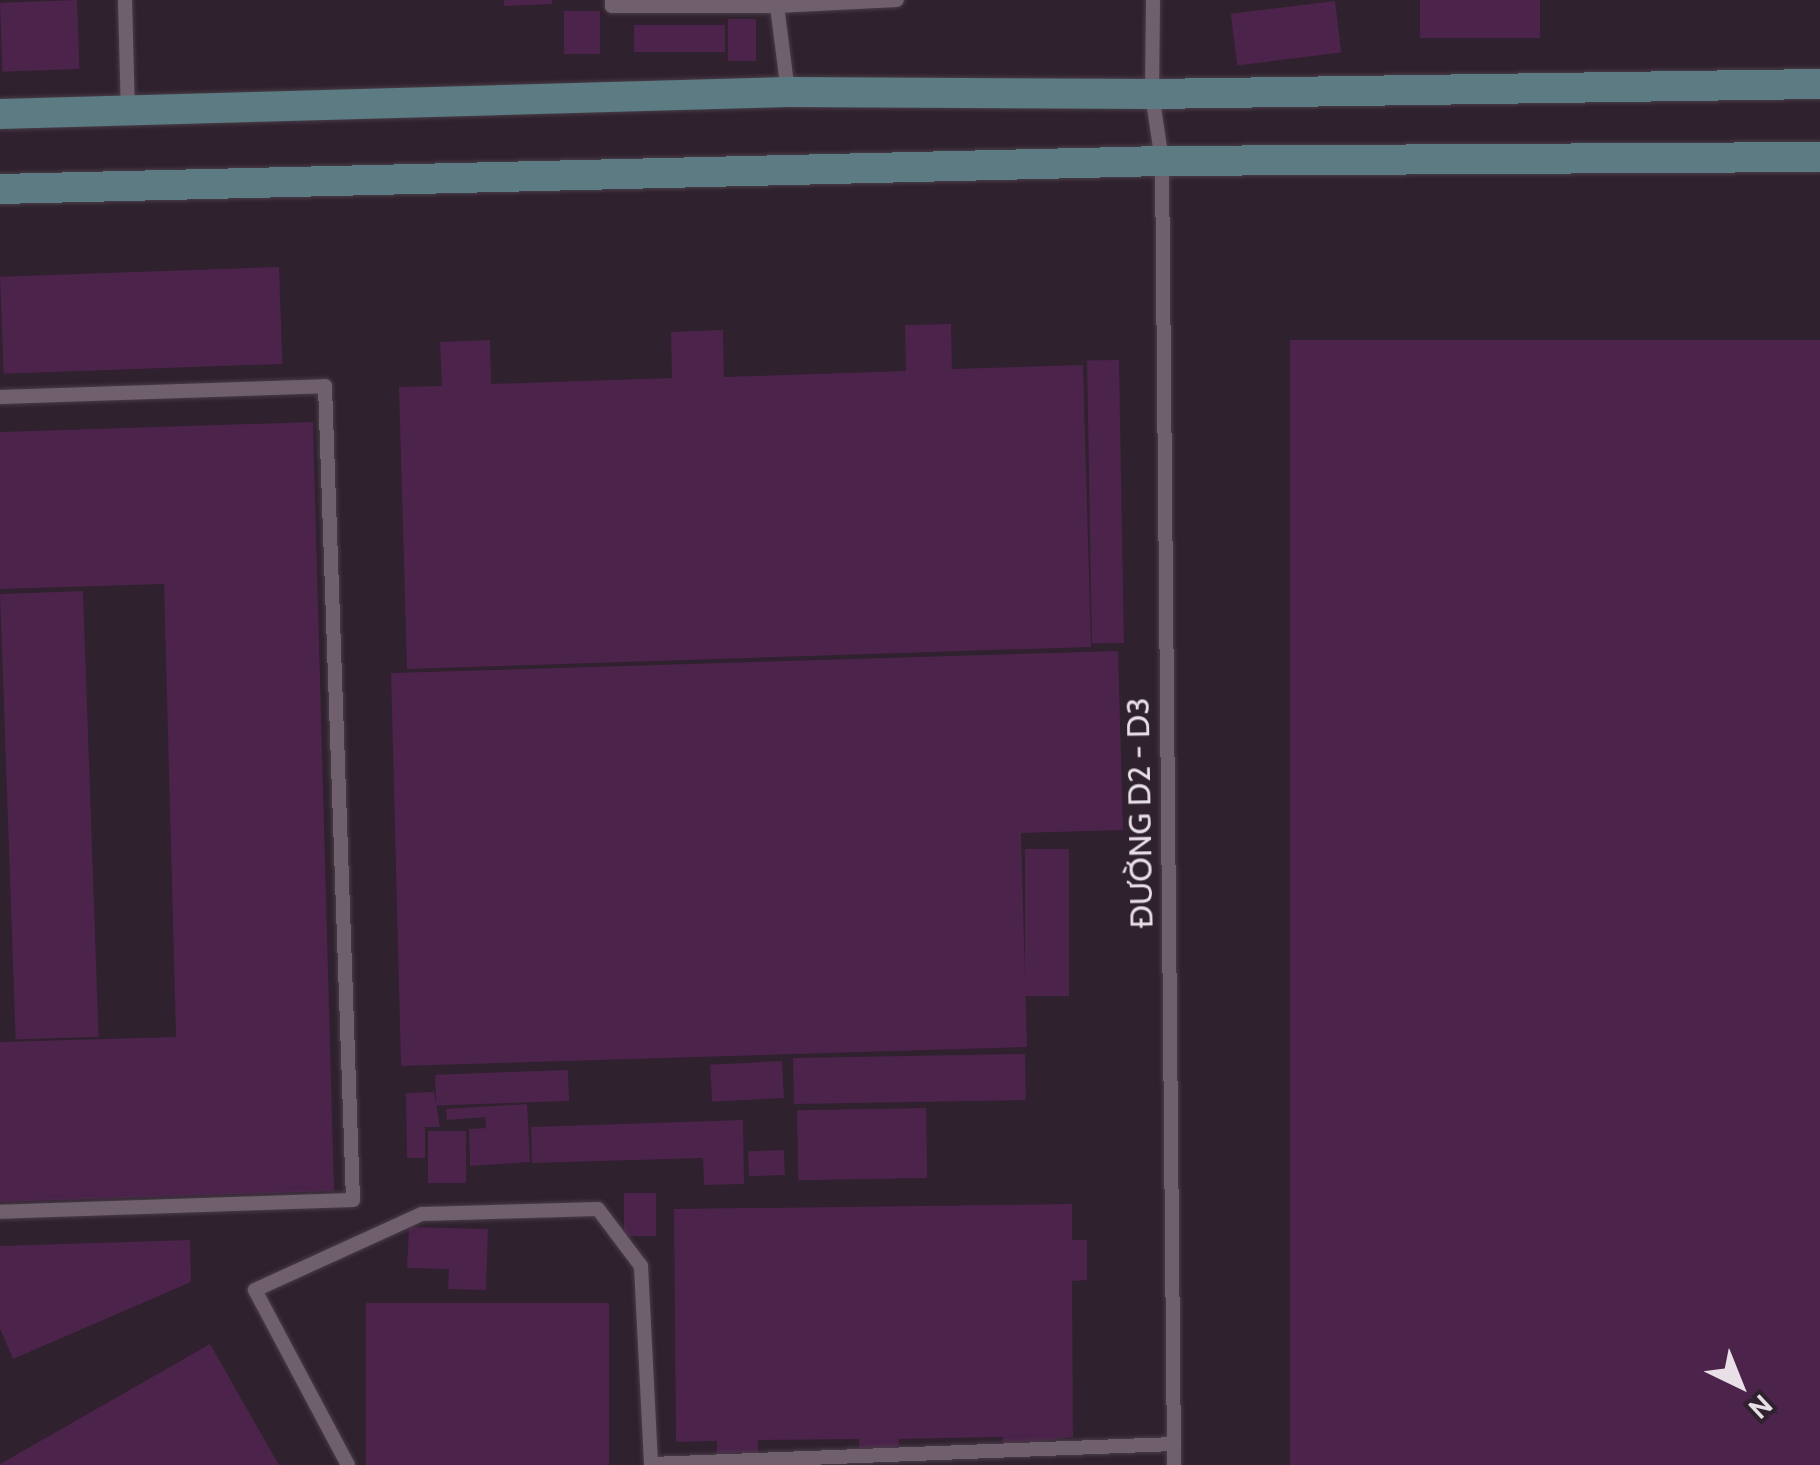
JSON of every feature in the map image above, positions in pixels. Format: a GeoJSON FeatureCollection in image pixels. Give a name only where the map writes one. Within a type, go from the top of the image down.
{"type":"FeatureCollection","features":[{"type":"Feature","properties":{"kind":"street"},"geometry":{"type":"LineString","coordinates":[[0,114],[788,92],[1152,94],[1820,84]]}},
{"type":"Feature","properties":{"kind":"street"},"geometry":{"type":"LineString","coordinates":[[0,189],[1162,161],[1820,157]]}},
{"type":"Feature","properties":{"kind":"lane"},"geometry":{"type":"LineString","coordinates":[[125,0],[128,112]]}},
{"type":"Feature","properties":{"kind":"lane"},"geometry":{"type":"LineString","coordinates":[[612,0],[612,6],[897,0]]}},
{"type":"Feature","properties":{"kind":"lane","name":"ĐƯỜNG D2 - D3"},"geometry":{"type":"LineString","coordinates":[[1153,0],[1152,94],[1162,161],[1174,1465]]}},
{"type":"Feature","properties":{"kind":"lane"},"geometry":{"type":"LineString","coordinates":[[777,3],[788,92]]}},
{"type":"Feature","properties":{"kind":"lane"},"geometry":{"type":"LineString","coordinates":[[0,397],[325,386],[352,1200],[0,1212]]}},
{"type":"Feature","properties":{"kind":"lane"},"geometry":{"type":"LineString","coordinates":[[348,1465],[255,1290],[422,1214],[598,1208],[640,1266],[651,1464],[1174,1444]]}},
{"type":"Feature","properties":{"kind":"building"},"geometry":{"type":"Polygon","coordinates":[[[77,0],[79,69],[2,72],[0,3],[77,0]]]}},
{"type":"Feature","properties":{"kind":"building"},"geometry":{"type":"Polygon","coordinates":[[[504,0],[552,0],[552,4],[504,6],[504,0]]]}},
{"type":"Feature","properties":{"kind":"building"},"geometry":{"type":"Polygon","coordinates":[[[1420,0],[1540,0],[1540,38],[1420,38],[1420,0]]]}},
{"type":"Feature","properties":{"kind":"building"},"geometry":{"type":"Polygon","coordinates":[[[1335,1],[1341,53],[1237,65],[1231,14],[1335,1]]]}},
{"type":"Feature","properties":{"kind":"building"},"geometry":{"type":"Polygon","coordinates":[[[564,11],[600,11],[600,54],[564,54],[564,11]]]}},
{"type":"Feature","properties":{"kind":"building"},"geometry":{"type":"Polygon","coordinates":[[[728,19],[756,19],[756,61],[728,61],[728,19]]]}},
{"type":"Feature","properties":{"kind":"building"},"geometry":{"type":"Polygon","coordinates":[[[634,25],[725,25],[725,52],[634,52],[634,25]]]}},
{"type":"Feature","properties":{"kind":"building"},"geometry":{"type":"Polygon","coordinates":[[[279,267],[282,364],[4,374],[0,277],[279,267]]]}},
{"type":"Feature","properties":{"kind":"building"},"geometry":{"type":"Polygon","coordinates":[[[951,324],[952,369],[1083,365],[1091,647],[407,669],[399,387],[442,386],[440,342],[490,340],[491,384],[672,378],[671,332],[723,330],[724,377],[906,371],[905,325],[951,324]]]}},
{"type":"Feature","properties":{"kind":"building"},"geometry":{"type":"Polygon","coordinates":[[[1290,340],[1820,340],[1820,1465],[1290,1465],[1290,340]]]}},
{"type":"Feature","properties":{"kind":"building"},"geometry":{"type":"Polygon","coordinates":[[[1119,360],[1124,643],[1092,644],[1087,361],[1119,360]]]}},
{"type":"Feature","properties":{"kind":"building"},"geometry":{"type":"Polygon","coordinates":[[[313,422],[334,1191],[0,1202],[0,1042],[176,1037],[164,584],[0,589],[0,432],[313,422]]]}},
{"type":"Feature","properties":{"kind":"building"},"geometry":{"type":"Polygon","coordinates":[[[83,591],[99,1037],[16,1040],[0,594],[83,591]]]}},
{"type":"Feature","properties":{"kind":"building"},"geometry":{"type":"Polygon","coordinates":[[[1118,651],[1123,830],[1021,833],[1027,1047],[401,1066],[391,673],[1118,651]]]}},
{"type":"Feature","properties":{"kind":"building"},"geometry":{"type":"Polygon","coordinates":[[[1025,849],[1069,849],[1069,996],[1025,996],[1025,849]]]}},
{"type":"Feature","properties":{"kind":"building"},"geometry":{"type":"Polygon","coordinates":[[[1025,1054],[1026,1100],[794,1104],[793,1058],[1025,1054]]]}},
{"type":"Feature","properties":{"kind":"building"},"geometry":{"type":"Polygon","coordinates":[[[782,1061],[784,1098],[712,1102],[710,1065],[782,1061]]]}},
{"type":"Feature","properties":{"kind":"building"},"geometry":{"type":"Polygon","coordinates":[[[568,1070],[569,1101],[436,1106],[435,1075],[568,1070]]]}},
{"type":"Feature","properties":{"kind":"building"},"geometry":{"type":"Polygon","coordinates":[[[434,1092],[440,1127],[425,1127],[425,1158],[407,1158],[406,1093],[434,1092]]]}},
{"type":"Feature","properties":{"kind":"building"},"geometry":{"type":"Polygon","coordinates":[[[527,1104],[530,1162],[470,1166],[469,1129],[486,1128],[485,1117],[447,1120],[446,1109],[527,1104]]]}},
{"type":"Feature","properties":{"kind":"building"},"geometry":{"type":"Polygon","coordinates":[[[926,1108],[927,1178],[798,1180],[797,1110],[926,1108]]]}},
{"type":"Feature","properties":{"kind":"building"},"geometry":{"type":"Polygon","coordinates":[[[743,1120],[744,1184],[704,1185],[703,1158],[532,1163],[531,1127],[743,1120]]]}},
{"type":"Feature","properties":{"kind":"building"},"geometry":{"type":"Polygon","coordinates":[[[428,1131],[466,1131],[466,1183],[428,1183],[428,1131]]]}},
{"type":"Feature","properties":{"kind":"building"},"geometry":{"type":"Polygon","coordinates":[[[784,1150],[785,1175],[749,1176],[748,1151],[784,1150]]]}},
{"type":"Feature","properties":{"kind":"building"},"geometry":{"type":"Polygon","coordinates":[[[624,1193],[656,1193],[656,1236],[624,1236],[624,1193]]]}},
{"type":"Feature","properties":{"kind":"building"},"geometry":{"type":"Polygon","coordinates":[[[1072,1204],[1072,1240],[1087,1240],[1087,1280],[1072,1281],[1073,1437],[1003,1446],[1003,1437],[899,1439],[899,1450],[859,1451],[859,1439],[758,1440],[758,1453],[717,1453],[717,1441],[676,1442],[674,1209],[1072,1204]]]}},
{"type":"Feature","properties":{"kind":"building"},"geometry":{"type":"Polygon","coordinates":[[[409,1227],[488,1229],[486,1290],[448,1289],[449,1269],[407,1268],[409,1227]]]}},
{"type":"Feature","properties":{"kind":"building"},"geometry":{"type":"Polygon","coordinates":[[[190,1240],[191,1282],[13,1359],[0,1329],[0,1246],[190,1240]]]}},
{"type":"Feature","properties":{"kind":"building"},"geometry":{"type":"Polygon","coordinates":[[[366,1303],[609,1303],[609,1465],[366,1465],[366,1303]]]}},
{"type":"Feature","properties":{"kind":"building"},"geometry":{"type":"Polygon","coordinates":[[[210,1344],[279,1465],[0,1465],[0,1464],[210,1344]]]}}]}
